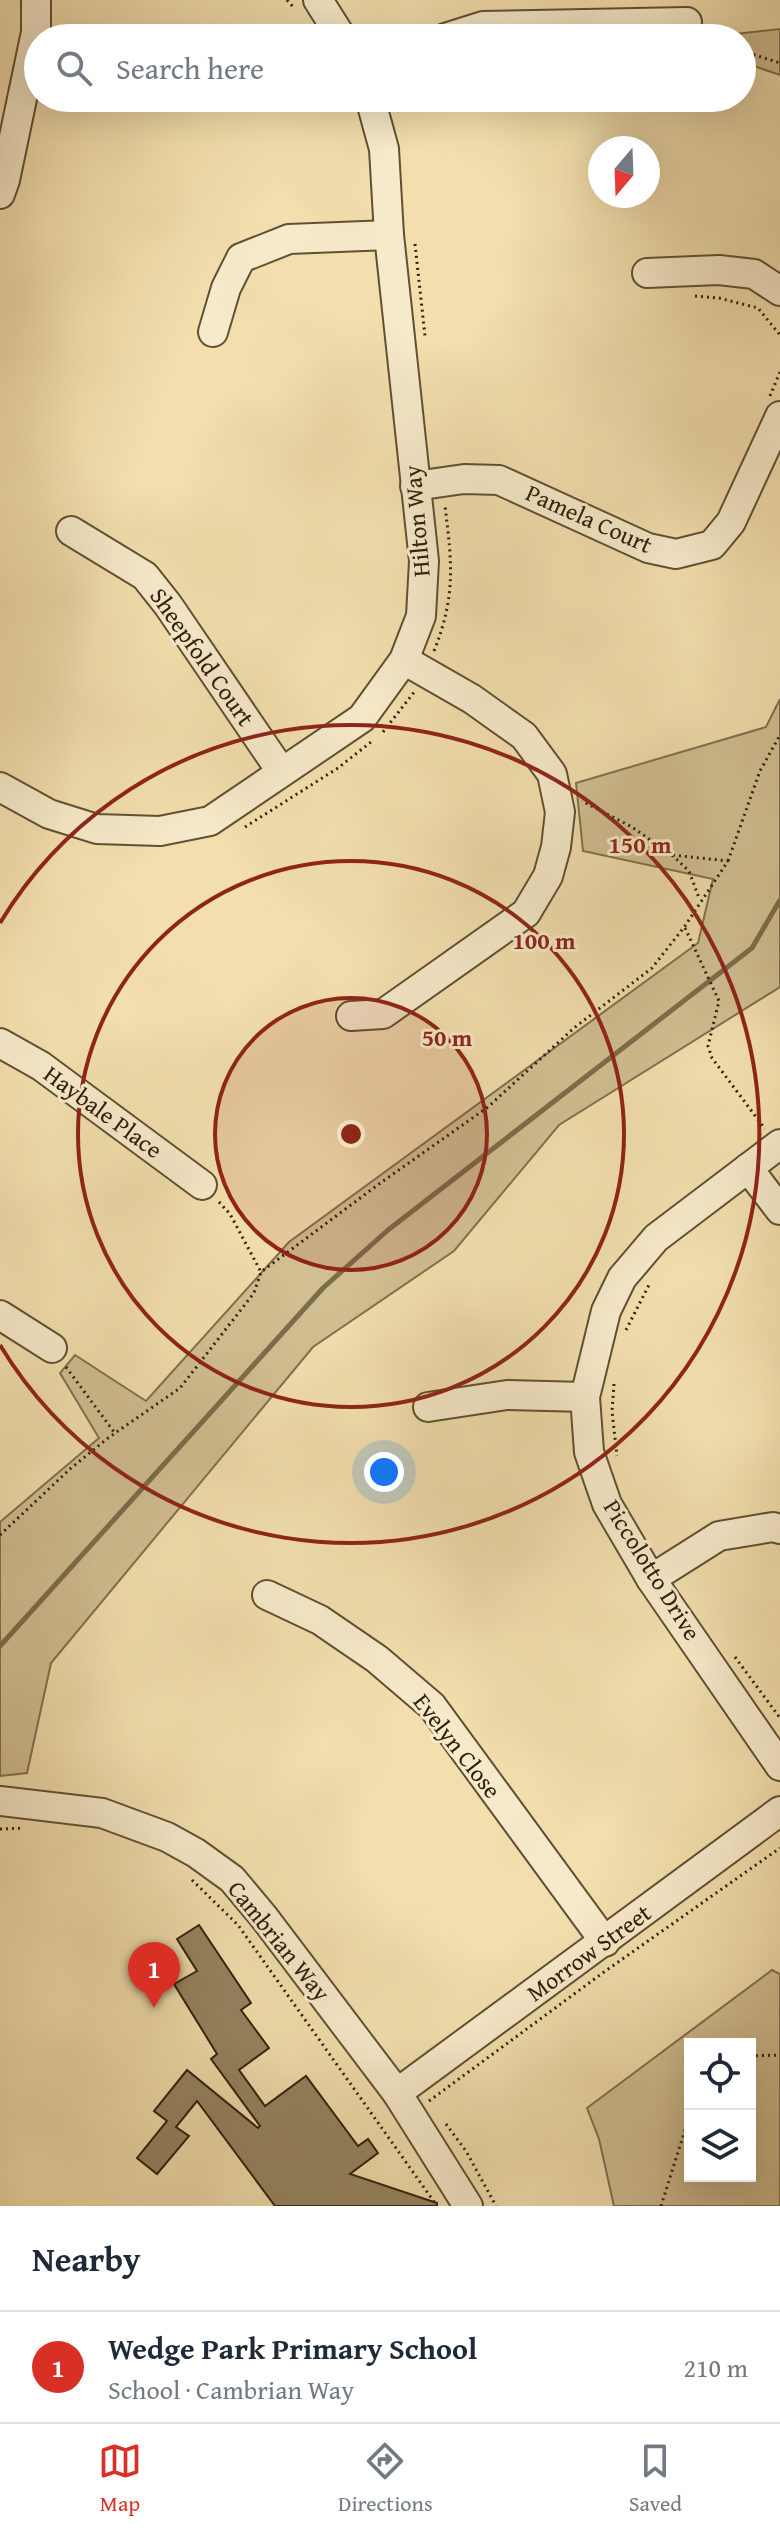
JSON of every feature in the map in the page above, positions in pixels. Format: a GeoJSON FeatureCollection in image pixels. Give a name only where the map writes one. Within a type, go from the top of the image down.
{"type":"FeatureCollection","features":[{"type":"Feature","properties":{"kind":"street"},"geometry":{"type":"LineString","coordinates":[[36,0],[36,24]]}},
{"type":"Feature","properties":{"kind":"street"},"geometry":{"type":"LineString","coordinates":[[318,0],[333,24]]}},
{"type":"Feature","properties":{"kind":"street"},"geometry":{"type":"LineString","coordinates":[[585,24],[687,22]]}},
{"type":"Feature","properties":{"kind":"street"},"geometry":{"type":"LineString","coordinates":[[0,194],[24,89]]}},
{"type":"Feature","properties":{"kind":"street","name":"Hilton Way"},"geometry":{"type":"LineString","coordinates":[[0,787],[49,814],[97,829],[160,831],[210,821],[362,718],[414,666],[421,616],[429,484],[401,234],[374,112]]}},
{"type":"Feature","properties":{"kind":"street"},"geometry":{"type":"LineString","coordinates":[[213,332],[226,288],[241,258],[289,239],[401,234]]}},
{"type":"Feature","properties":{"kind":"street"},"geometry":{"type":"LineString","coordinates":[[647,273],[719,270],[754,274],[780,291]]}},
{"type":"Feature","properties":{"kind":"street","name":"Pamela Court"},"geometry":{"type":"LineString","coordinates":[[429,484],[464,479],[499,480],[648,548],[676,554],[712,545],[731,522],[774,407]]}},
{"type":"Feature","properties":{"kind":"street","name":"Sheepfold Court"},"geometry":{"type":"LineString","coordinates":[[71,531],[145,576],[281,771]]}},
{"type":"Feature","properties":{"kind":"street"},"geometry":{"type":"LineString","coordinates":[[351,1016],[383,1014],[526,913],[548,876],[556,847],[560,812],[552,774],[524,736],[472,699],[414,666]]}},
{"type":"Feature","properties":{"kind":"street","name":"Haybale Place"},"geometry":{"type":"LineString","coordinates":[[0,1043],[41,1066],[202,1185]]}},
{"type":"Feature","properties":{"kind":"street","name":"Piccolotto Drive"},"geometry":{"type":"LineString","coordinates":[[772,1132],[748,1168],[656,1238],[622,1278],[606,1311],[585,1397],[589,1452],[607,1504],[651,1579],[693,1635],[780,1766]]}},
{"type":"Feature","properties":{"kind":"street"},"geometry":{"type":"LineString","coordinates":[[748,1168],[780,1210]]}},
{"type":"Feature","properties":{"kind":"street"},"geometry":{"type":"LineString","coordinates":[[0,1315],[52,1348]]}},
{"type":"Feature","properties":{"kind":"street"},"geometry":{"type":"LineString","coordinates":[[428,1407],[507,1395],[585,1397]]}},
{"type":"Feature","properties":{"kind":"street"},"geometry":{"type":"LineString","coordinates":[[651,1579],[719,1536],[773,1527],[780,1529]]}},
{"type":"Feature","properties":{"kind":"street","name":"Evelyn Close"},"geometry":{"type":"LineString","coordinates":[[267,1595],[320,1620],[377,1659],[432,1706],[605,1942]]}},
{"type":"Feature","properties":{"kind":"street","name":"Cambrian Way"},"geometry":{"type":"LineString","coordinates":[[0,1801],[102,1813],[167,1837],[232,1879],[397,2093],[468,2206]]}},
{"type":"Feature","properties":{"kind":"street","name":"Morrow Street"},"geometry":{"type":"LineString","coordinates":[[397,2093],[780,1811]]}},
{"type":"Feature","properties":{"kind":"path"},"geometry":{"type":"LineString","coordinates":[[756,55],[780,63]]}},
{"type":"Feature","properties":{"kind":"path"},"geometry":{"type":"LineString","coordinates":[[401,234],[425,340]]}},
{"type":"Feature","properties":{"kind":"path"},"geometry":{"type":"LineString","coordinates":[[686,291],[698,298],[719,298],[758,308],[780,335]]}},
{"type":"Feature","properties":{"kind":"path"},"geometry":{"type":"LineString","coordinates":[[774,407],[780,372]]}},
{"type":"Feature","properties":{"kind":"path"},"geometry":{"type":"LineString","coordinates":[[381,733],[411,698],[414,666],[446,621],[452,575],[429,484]]}},
{"type":"Feature","properties":{"kind":"path"},"geometry":{"type":"LineString","coordinates":[[0,1535],[70,1469],[114,1433],[180,1388],[254,1293],[261,1272],[488,1107],[574,1028],[652,968],[685,926],[728,861],[760,771],[780,735]]}},
{"type":"Feature","properties":{"kind":"path"},"geometry":{"type":"LineString","coordinates":[[235,834],[338,768],[370,742]]}},
{"type":"Feature","properties":{"kind":"path"},"geometry":{"type":"LineString","coordinates":[[555,787],[632,827],[672,855],[689,871],[700,900]]}},
{"type":"Feature","properties":{"kind":"path"},"geometry":{"type":"LineString","coordinates":[[672,855],[728,861]]}},
{"type":"Feature","properties":{"kind":"path"},"geometry":{"type":"LineString","coordinates":[[685,926],[719,1001],[708,1046],[712,1058],[772,1132]]}},
{"type":"Feature","properties":{"kind":"path"},"geometry":{"type":"LineString","coordinates":[[202,1185],[230,1214],[261,1272]]}},
{"type":"Feature","properties":{"kind":"path"},"geometry":{"type":"LineString","coordinates":[[621,1341],[649,1284],[658,1273]]}},
{"type":"Feature","properties":{"kind":"path"},"geometry":{"type":"LineString","coordinates":[[52,1348],[114,1433]]}},
{"type":"Feature","properties":{"kind":"path"},"geometry":{"type":"LineString","coordinates":[[614,1376],[612,1411],[616,1455]]}},
{"type":"Feature","properties":{"kind":"path"},"geometry":{"type":"LineString","coordinates":[[728,1647],[780,1718]]}},
{"type":"Feature","properties":{"kind":"path"},"geometry":{"type":"LineString","coordinates":[[0,1829],[35,1828]]}},
{"type":"Feature","properties":{"kind":"path"},"geometry":{"type":"LineString","coordinates":[[429,2101],[780,1848]]}},
{"type":"Feature","properties":{"kind":"path"},"geometry":{"type":"LineString","coordinates":[[192,1881],[238,1925],[437,2206]]}},
{"type":"Feature","properties":{"kind":"path"},"geometry":{"type":"LineString","coordinates":[[756,2056],[780,2055]]}},
{"type":"Feature","properties":{"kind":"path"},"geometry":{"type":"LineString","coordinates":[[661,2206],[684,2133]]}},
{"type":"Feature","properties":{"kind":"shaded area"},"geometry":{"type":"Polygon","coordinates":[[[780,29],[780,75],[756,67],[756,32],[780,29]]]}},
{"type":"Feature","properties":{"kind":"shaded area"},"geometry":{"type":"Polygon","coordinates":[[[780,699],[780,987],[559,1125],[454,1251],[313,1347],[51,1663],[27,1773],[0,1776],[0,1522],[99,1438],[60,1373],[75,1355],[146,1401],[289,1242],[698,943],[713,879],[583,851],[576,783],[766,727],[780,699]]]}},
{"type":"Feature","properties":{"kind":"shaded area"},"geometry":{"type":"Polygon","coordinates":[[[772,1970],[780,1974],[780,2206],[614,2206],[599,2139],[587,2108],[772,1970]]]}},
{"type":"Feature","properties":{"kind":"building"},"geometry":{"type":"Polygon","coordinates":[[[199,1925],[251,2003],[241,2010],[269,2048],[239,2070],[265,2106],[306,2076],[358,2146],[368,2139],[378,2153],[350,2174],[437,2203],[437,2206],[275,2206],[197,2101],[176,2127],[189,2136],[157,2174],[137,2158],[167,2121],[154,2111],[187,2070],[258,2128],[260,2126],[211,2059],[217,2054],[174,1984],[197,1971],[177,1939],[199,1925]]]}},
{"type":"Feature","properties":{"kind":"waterway"},"geometry":{"type":"LineString","coordinates":[[0,1646],[323,1288],[388,1230],[752,948],[780,900]]}},
{"type":"Feature","properties":{"kind":"place","name":"Wedge Park Primary School"},"geometry":{"type":"Point","coordinates":[154,2008]}}]}
